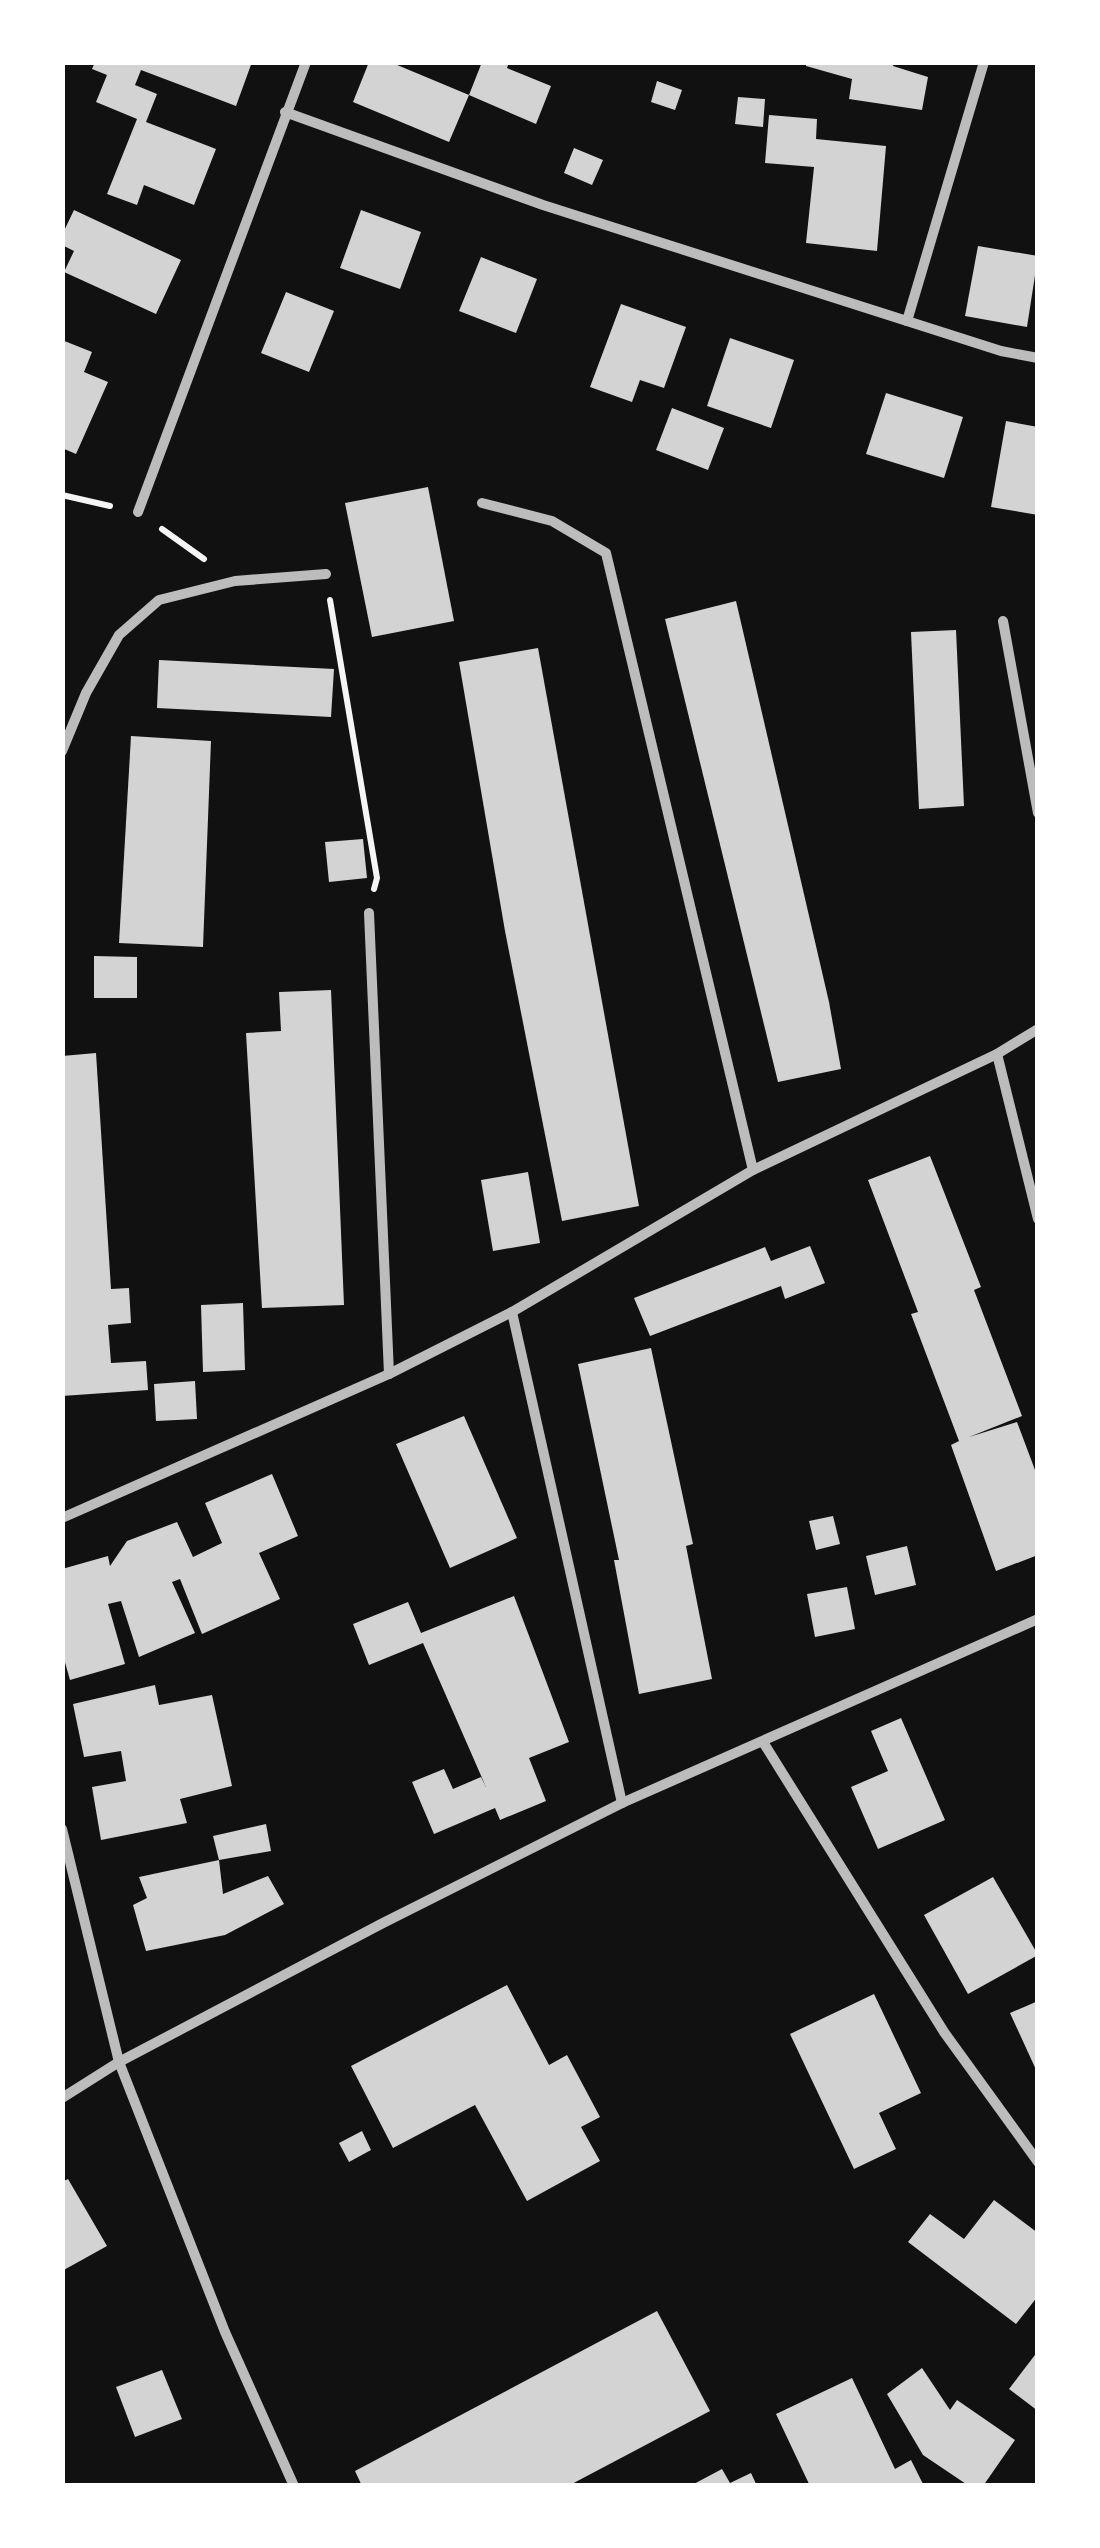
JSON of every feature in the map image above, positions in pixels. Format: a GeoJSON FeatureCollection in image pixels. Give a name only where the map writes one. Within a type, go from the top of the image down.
{"type":"FeatureCollection","features":[{"type":"Feature","properties":{"kind":"street"},"geometry":{"type":"LineString","coordinates":[[138,512],[306,62]]}},
{"type":"Feature","properties":{"kind":"street"},"geometry":{"type":"LineString","coordinates":[[907,321],[984,62]]}},
{"type":"Feature","properties":{"kind":"street"},"geometry":{"type":"LineString","coordinates":[[285,112],[542,205],[1000,351],[1038,358]]}},
{"type":"Feature","properties":{"kind":"street"},"geometry":{"type":"LineString","coordinates":[[482,503],[552,520],[606,553],[752,1170]]}},
{"type":"Feature","properties":{"kind":"street"},"geometry":{"type":"LineString","coordinates":[[62,751],[86,693],[119,635],[159,600],[235,581],[326,574]]}},
{"type":"Feature","properties":{"kind":"street"},"geometry":{"type":"LineString","coordinates":[[1003,622],[1038,812]]}},
{"type":"Feature","properties":{"kind":"street"},"geometry":{"type":"LineString","coordinates":[[369,913],[390,1374]]}},
{"type":"Feature","properties":{"kind":"street"},"geometry":{"type":"LineString","coordinates":[[62,1518],[390,1374],[512,1312],[752,1170],[997,1054],[1038,1029]]}},
{"type":"Feature","properties":{"kind":"street"},"geometry":{"type":"LineString","coordinates":[[997,1054],[1038,1219]]}},
{"type":"Feature","properties":{"kind":"street"},"geometry":{"type":"LineString","coordinates":[[512,1312],[622,1804]]}},
{"type":"Feature","properties":{"kind":"street"},"geometry":{"type":"LineString","coordinates":[[62,2098],[119,2062],[383,1922],[622,1804],[1038,1619]]}},
{"type":"Feature","properties":{"kind":"street"},"geometry":{"type":"LineString","coordinates":[[763,1742],[944,2032],[1038,2162]]}},
{"type":"Feature","properties":{"kind":"street"},"geometry":{"type":"LineString","coordinates":[[62,1829],[119,2062],[225,2332],[294,2486]]}},
{"type":"Feature","properties":{"kind":"path"},"geometry":{"type":"LineString","coordinates":[[62,496],[138,512],[235,581]]}},
{"type":"Feature","properties":{"kind":"path"},"geometry":{"type":"LineString","coordinates":[[326,574],[376,878],[369,913]]}},
{"type":"Feature","properties":{"kind":"building"},"geometry":{"type":"Polygon","coordinates":[[[95,62],[252,62],[236,106],[141,70],[135,85],[157,94],[146,122],[216,149],[194,205],[144,185],[137,205],[107,194],[137,119],[96,102],[107,75],[92,69],[95,62]]]}},
{"type":"Feature","properties":{"kind":"building"},"geometry":{"type":"Polygon","coordinates":[[[369,62],[390,62],[469,95],[449,142],[353,102],[369,62]]]}},
{"type":"Feature","properties":{"kind":"building"},"geometry":{"type":"Polygon","coordinates":[[[482,62],[509,62],[507,68],[551,86],[536,124],[469,95],[482,62]]]}},
{"type":"Feature","properties":{"kind":"building"},"geometry":{"type":"Polygon","coordinates":[[[806,62],[894,62],[893,66],[928,77],[922,110],[849,99],[852,79],[806,66],[806,62]]]}},
{"type":"Feature","properties":{"kind":"building"},"geometry":{"type":"Polygon","coordinates":[[[657,81],[682,90],[675,110],[651,102],[657,81]]]}},
{"type":"Feature","properties":{"kind":"building"},"geometry":{"type":"Polygon","coordinates":[[[738,97],[765,99],[763,127],[735,124],[738,97]]]}},
{"type":"Feature","properties":{"kind":"building"},"geometry":{"type":"Polygon","coordinates":[[[769,115],[817,119],[816,139],[886,146],[877,251],[806,243],[814,167],[765,163],[769,115]]]}},
{"type":"Feature","properties":{"kind":"building"},"geometry":{"type":"Polygon","coordinates":[[[574,148],[603,160],[592,185],[564,173],[574,148]]]}},
{"type":"Feature","properties":{"kind":"building"},"geometry":{"type":"Polygon","coordinates":[[[74,210],[181,260],[156,314],[64,272],[74,251],[62,245],[62,235],[74,210]]]}},
{"type":"Feature","properties":{"kind":"building"},"geometry":{"type":"Polygon","coordinates":[[[361,210],[421,232],[400,289],[340,268],[361,210]]]}},
{"type":"Feature","properties":{"kind":"building"},"geometry":{"type":"Polygon","coordinates":[[[978,246],[1038,256],[1027,327],[965,316],[978,246]]]}},
{"type":"Feature","properties":{"kind":"building"},"geometry":{"type":"Polygon","coordinates":[[[481,257],[537,279],[516,333],[459,311],[481,257]]]}},
{"type":"Feature","properties":{"kind":"building"},"geometry":{"type":"Polygon","coordinates":[[[286,292],[334,311],[309,372],[261,353],[286,292]]]}},
{"type":"Feature","properties":{"kind":"building"},"geometry":{"type":"Polygon","coordinates":[[[621,304],[686,327],[664,388],[640,380],[632,402],[590,387],[621,304]]]}},
{"type":"Feature","properties":{"kind":"building"},"geometry":{"type":"Polygon","coordinates":[[[730,338],[794,360],[771,428],[707,406],[730,338]]]}},
{"type":"Feature","properties":{"kind":"building"},"geometry":{"type":"Polygon","coordinates":[[[62,340],[92,352],[84,372],[108,382],[76,454],[62,448],[62,340]]]}},
{"type":"Feature","properties":{"kind":"building"},"geometry":{"type":"Polygon","coordinates":[[[886,393],[963,417],[944,478],[866,454],[886,393]]]}},
{"type":"Feature","properties":{"kind":"building"},"geometry":{"type":"Polygon","coordinates":[[[672,408],[724,428],[708,470],[656,450],[672,408]]]}},
{"type":"Feature","properties":{"kind":"building"},"geometry":{"type":"Polygon","coordinates":[[[1006,421],[1038,427],[1038,515],[991,507],[1006,421]]]}},
{"type":"Feature","properties":{"kind":"building"},"geometry":{"type":"Polygon","coordinates":[[[428,487],[454,621],[372,637],[345,503],[428,487]]]}},
{"type":"Feature","properties":{"kind":"building"},"geometry":{"type":"Polygon","coordinates":[[[736,601],[841,1069],[778,1082],[665,619],[736,601]]]}},
{"type":"Feature","properties":{"kind":"building"},"geometry":{"type":"Polygon","coordinates":[[[956,630],[964,806],[919,809],[911,632],[956,630]]]}},
{"type":"Feature","properties":{"kind":"building"},"geometry":{"type":"Polygon","coordinates":[[[538,648],[639,1206],[562,1221],[505,931],[459,662],[538,648]]]}},
{"type":"Feature","properties":{"kind":"building"},"geometry":{"type":"Polygon","coordinates":[[[159,660],[334,669],[331,717],[157,708],[159,660]]]}},
{"type":"Feature","properties":{"kind":"building"},"geometry":{"type":"Polygon","coordinates":[[[131,736],[211,741],[203,947],[119,943],[131,736]]]}},
{"type":"Feature","properties":{"kind":"building"},"geometry":{"type":"Polygon","coordinates":[[[363,839],[367,878],[329,882],[325,842],[363,839]]]}},
{"type":"Feature","properties":{"kind":"building"},"geometry":{"type":"Polygon","coordinates":[[[94,956],[137,957],[137,998],[94,998],[94,956]]]}},
{"type":"Feature","properties":{"kind":"building"},"geometry":{"type":"Polygon","coordinates":[[[331,990],[344,1305],[262,1308],[246,1033],[281,1031],[279,992],[331,990]]]}},
{"type":"Feature","properties":{"kind":"building"},"geometry":{"type":"Polygon","coordinates":[[[96,1053],[111,1289],[129,1288],[131,1323],[108,1325],[111,1363],[146,1361],[148,1390],[62,1396],[62,1056],[96,1053]]]}},
{"type":"Feature","properties":{"kind":"building"},"geometry":{"type":"Polygon","coordinates":[[[930,1156],[981,1287],[974,1290],[1022,1416],[969,1437],[1017,1422],[1038,1478],[1038,1555],[996,1571],[951,1445],[959,1441],[911,1314],[918,1312],[868,1180],[930,1156]]]}},
{"type":"Feature","properties":{"kind":"building"},"geometry":{"type":"Polygon","coordinates":[[[528,1172],[540,1243],[493,1251],[481,1180],[528,1172]]]}},
{"type":"Feature","properties":{"kind":"building"},"geometry":{"type":"Polygon","coordinates":[[[810,1246],[825,1283],[785,1299],[781,1286],[650,1336],[634,1298],[765,1247],[771,1261],[810,1246]]]}},
{"type":"Feature","properties":{"kind":"building"},"geometry":{"type":"Polygon","coordinates":[[[243,1303],[245,1370],[203,1372],[201,1305],[243,1303]]]}},
{"type":"Feature","properties":{"kind":"building"},"geometry":{"type":"Polygon","coordinates":[[[651,1348],[693,1544],[686,1546],[712,1679],[639,1694],[614,1560],[619,1560],[578,1364],[651,1348]]]}},
{"type":"Feature","properties":{"kind":"building"},"geometry":{"type":"Polygon","coordinates":[[[195,1381],[197,1419],[156,1421],[154,1384],[195,1381]]]}},
{"type":"Feature","properties":{"kind":"building"},"geometry":{"type":"Polygon","coordinates":[[[464,1416],[517,1538],[450,1568],[396,1444],[464,1416]]]}},
{"type":"Feature","properties":{"kind":"building"},"geometry":{"type":"Polygon","coordinates":[[[272,1474],[298,1536],[259,1553],[280,1599],[202,1634],[180,1579],[172,1582],[195,1633],[139,1657],[121,1601],[108,1604],[125,1664],[70,1680],[62,1652],[62,1569],[108,1556],[110,1566],[127,1541],[177,1522],[193,1557],[222,1543],[205,1503],[272,1474]]]}},
{"type":"Feature","properties":{"kind":"building"},"geometry":{"type":"Polygon","coordinates":[[[833,1516],[840,1544],[816,1550],[809,1521],[833,1516]]]}},
{"type":"Feature","properties":{"kind":"building"},"geometry":{"type":"Polygon","coordinates":[[[907,1546],[916,1585],[875,1595],[866,1556],[907,1546]]]}},
{"type":"Feature","properties":{"kind":"building"},"geometry":{"type":"Polygon","coordinates":[[[847,1587],[855,1629],[815,1637],[807,1594],[847,1587]]]}},
{"type":"Feature","properties":{"kind":"building"},"geometry":{"type":"Polygon","coordinates":[[[514,1596],[569,1742],[529,1758],[546,1801],[500,1820],[495,1808],[434,1834],[412,1782],[444,1769],[453,1789],[481,1777],[486,1787],[423,1643],[369,1665],[353,1624],[408,1602],[421,1633],[514,1596]]]}},
{"type":"Feature","properties":{"kind":"building"},"geometry":{"type":"Polygon","coordinates":[[[155,1685],[159,1705],[212,1695],[232,1786],[180,1799],[187,1823],[101,1840],[92,1787],[126,1781],[121,1751],[84,1757],[73,1704],[155,1685]]]}},
{"type":"Feature","properties":{"kind":"building"},"geometry":{"type":"Polygon","coordinates":[[[901,1718],[945,1820],[878,1849],[851,1787],[888,1771],[871,1731],[901,1718]]]}},
{"type":"Feature","properties":{"kind":"building"},"geometry":{"type":"Polygon","coordinates":[[[266,1824],[271,1851],[219,1860],[213,1836],[266,1824]]]}},
{"type":"Feature","properties":{"kind":"building"},"geometry":{"type":"Polygon","coordinates":[[[219,1860],[223,1894],[268,1876],[284,1904],[225,1935],[146,1951],[133,1905],[147,1898],[139,1877],[219,1860]]]}},
{"type":"Feature","properties":{"kind":"building"},"geometry":{"type":"Polygon","coordinates":[[[993,1877],[1038,1955],[968,1994],[924,1915],[993,1877]]]}},
{"type":"Feature","properties":{"kind":"building"},"geometry":{"type":"Polygon","coordinates":[[[507,1985],[549,2065],[567,2055],[600,2117],[581,2127],[600,2161],[527,2201],[475,2105],[393,2148],[351,2066],[507,1985]]]}},
{"type":"Feature","properties":{"kind":"building"},"geometry":{"type":"Polygon","coordinates":[[[874,1994],[921,2093],[879,2113],[896,2149],[854,2169],[790,2034],[874,1994]]]}},
{"type":"Feature","properties":{"kind":"building"},"geometry":{"type":"Polygon","coordinates":[[[1038,2001],[1038,2074],[1010,2013],[1038,2001]]]}},
{"type":"Feature","properties":{"kind":"building"},"geometry":{"type":"Polygon","coordinates":[[[362,2131],[371,2150],[349,2162],[339,2143],[362,2131]]]}},
{"type":"Feature","properties":{"kind":"building"},"geometry":{"type":"Polygon","coordinates":[[[68,2179],[107,2246],[62,2271],[62,2182],[68,2179]]]}},
{"type":"Feature","properties":{"kind":"building"},"geometry":{"type":"Polygon","coordinates":[[[994,2200],[1038,2233],[1038,2296],[1016,2324],[908,2242],[930,2214],[964,2239],[994,2200]]]}},
{"type":"Feature","properties":{"kind":"building"},"geometry":{"type":"Polygon","coordinates":[[[657,2311],[710,2411],[568,2486],[362,2486],[355,2471],[657,2311]]]}},
{"type":"Feature","properties":{"kind":"building"},"geometry":{"type":"Polygon","coordinates":[[[1038,2351],[1038,2411],[1009,2389],[1038,2351]]]}},
{"type":"Feature","properties":{"kind":"building"},"geometry":{"type":"Polygon","coordinates":[[[922,2368],[950,2410],[957,2400],[1015,2440],[983,2486],[969,2486],[923,2455],[887,2394],[922,2368]]]}},
{"type":"Feature","properties":{"kind":"building"},"geometry":{"type":"Polygon","coordinates":[[[162,2370],[182,2419],[135,2437],[116,2387],[162,2370]]]}},
{"type":"Feature","properties":{"kind":"building"},"geometry":{"type":"Polygon","coordinates":[[[852,2378],[895,2469],[911,2460],[924,2486],[810,2486],[776,2414],[852,2378]]]}},
{"type":"Feature","properties":{"kind":"building"},"geometry":{"type":"Polygon","coordinates":[[[722,2469],[730,2483],[751,2473],[757,2486],[690,2486],[722,2469]]]}}]}
